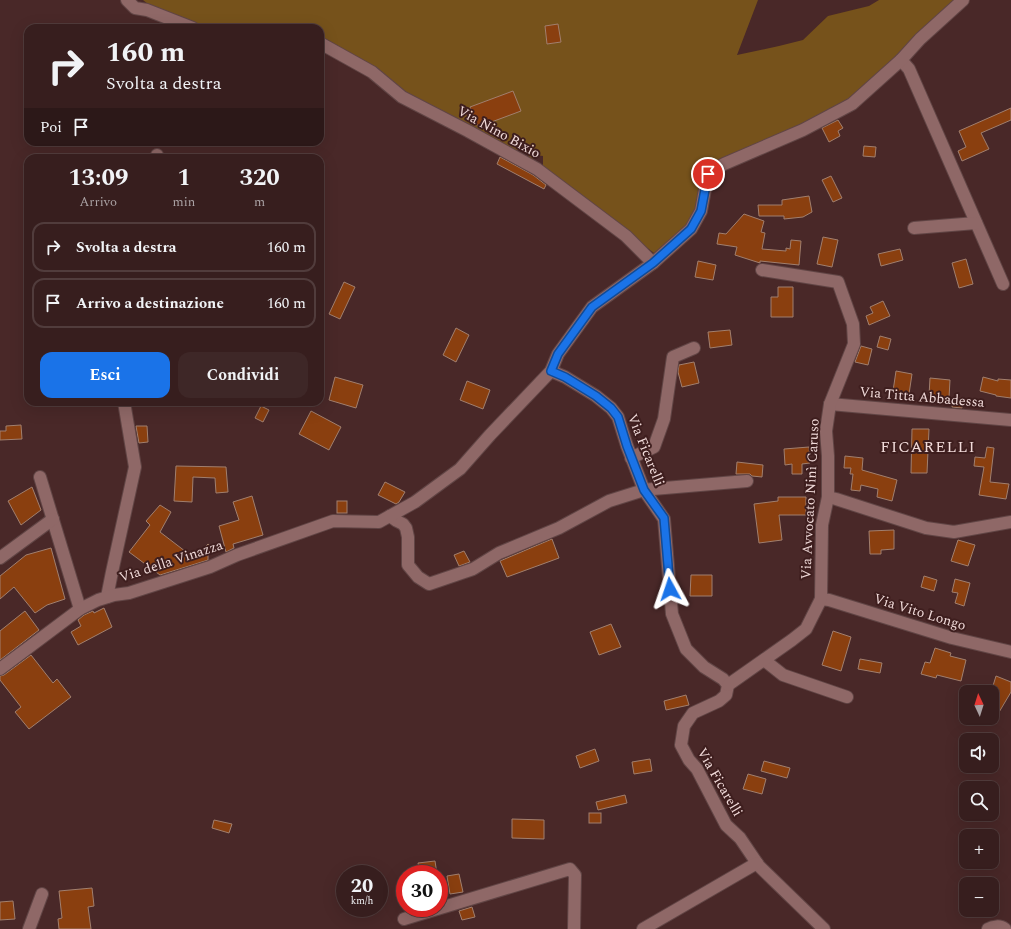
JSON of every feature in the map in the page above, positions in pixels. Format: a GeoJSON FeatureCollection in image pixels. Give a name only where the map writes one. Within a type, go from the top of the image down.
{"type":"FeatureCollection","features":[{"type":"Feature","properties":{"kind":"street"},"geometry":{"type":"LineString","coordinates":[[127,0],[135,8],[147,10],[183,24]]}},
{"type":"Feature","properties":{"kind":"street"},"geometry":{"type":"LineString","coordinates":[[551,371],[558,354],[592,307],[653,263],[691,229],[701,211],[708,174],[724,164],[803,130],[852,104],[901,60],[920,39],[963,0]]}},
{"type":"Feature","properties":{"kind":"street","name":"Via Nino Bixio"},"geometry":{"type":"LineString","coordinates":[[324,45],[372,72],[402,97],[537,169],[626,236],[653,263]]}},
{"type":"Feature","properties":{"kind":"street"},"geometry":{"type":"LineString","coordinates":[[901,60],[909,69],[1003,284]]}},
{"type":"Feature","properties":{"kind":"street"},"geometry":{"type":"LineString","coordinates":[[914,228],[976,223]]}},
{"type":"Feature","properties":{"kind":"street","name":"Via Avvocato Ninì Caruso"},"geometry":{"type":"LineString","coordinates":[[728,685],[806,629],[821,599],[822,526],[828,497],[828,456],[826,431],[830,404],[854,344],[852,324],[838,282],[762,270]]}},
{"type":"Feature","properties":{"kind":"street"},"geometry":{"type":"LineString","coordinates":[[631,458],[654,447],[664,419],[673,357],[694,348]]}},
{"type":"Feature","properties":{"kind":"street","name":"Via Ficarelli"},"geometry":{"type":"LineString","coordinates":[[551,371],[565,377],[596,396],[611,408],[618,417],[631,458],[644,490],[664,518],[672,614],[686,649],[704,667],[723,679],[728,685],[726,696],[719,701],[693,713],[684,726],[681,745],[689,760],[697,769],[726,825],[740,838],[759,866],[824,929]]}},
{"type":"Feature","properties":{"kind":"street","name":"Via della Vinazza"},"geometry":{"type":"LineString","coordinates":[[0,669],[80,609],[98,600],[129,593],[210,567],[237,555],[333,521],[379,522],[415,502],[460,469],[551,371]]}},
{"type":"Feature","properties":{"kind":"street","name":"Via Titta Abbadessa"},"geometry":{"type":"LineString","coordinates":[[830,404],[1011,420]]}},
{"type":"Feature","properties":{"kind":"street"},"geometry":{"type":"LineString","coordinates":[[111,596],[112,572],[134,467],[125,406]]}},
{"type":"Feature","properties":{"kind":"street"},"geometry":{"type":"LineString","coordinates":[[40,477],[80,609]]}},
{"type":"Feature","properties":{"kind":"street"},"geometry":{"type":"LineString","coordinates":[[390,516],[403,524],[406,528],[408,537],[408,564],[418,577],[429,584],[473,569],[499,553],[559,528],[610,501],[644,490],[747,481]]}},
{"type":"Feature","properties":{"kind":"street"},"geometry":{"type":"LineString","coordinates":[[828,497],[926,528],[954,532],[1011,522]]}},
{"type":"Feature","properties":{"kind":"street"},"geometry":{"type":"LineString","coordinates":[[0,558],[53,519]]}},
{"type":"Feature","properties":{"kind":"street","name":"Via Vito Longo"},"geometry":{"type":"LineString","coordinates":[[821,599],[829,600],[952,638],[1011,652]]}},
{"type":"Feature","properties":{"kind":"street"},"geometry":{"type":"LineString","coordinates":[[764,660],[783,675],[848,697]]}},
{"type":"Feature","properties":{"kind":"street"},"geometry":{"type":"LineString","coordinates":[[643,929],[757,863]]}},
{"type":"Feature","properties":{"kind":"street"},"geometry":{"type":"LineString","coordinates":[[404,919],[570,869],[575,875],[574,929]]}},
{"type":"Feature","properties":{"kind":"street"},"geometry":{"type":"LineString","coordinates":[[29,929],[42,894]]}},
{"type":"Feature","properties":{"kind":"street"},"geometry":{"type":"LineString","coordinates":[[988,929],[993,926],[1002,926],[1005,929]]}},
{"type":"Feature","properties":{"kind":"shaded area"},"geometry":{"type":"Polygon","coordinates":[[[143,0],[758,0],[737,55],[803,40],[828,16],[869,6],[879,0],[956,0],[945,12],[853,96],[801,127],[721,160],[688,224],[654,253],[543,168],[543,156],[535,155],[533,161],[527,154],[527,144],[514,152],[405,95],[324,41],[324,24],[195,24],[148,4],[143,0]]]}},
{"type":"Feature","properties":{"kind":"building"},"geometry":{"type":"Polygon","coordinates":[[[558,24],[561,42],[547,44],[545,26],[558,24]]]}},
{"type":"Feature","properties":{"kind":"building"},"geometry":{"type":"Polygon","coordinates":[[[513,91],[521,111],[478,127],[470,107],[513,91]]]}},
{"type":"Feature","properties":{"kind":"building"},"geometry":{"type":"Polygon","coordinates":[[[1011,108],[1011,120],[981,133],[989,149],[962,161],[958,151],[966,147],[959,131],[1011,108]]]}},
{"type":"Feature","properties":{"kind":"building"},"geometry":{"type":"Polygon","coordinates":[[[838,120],[843,128],[838,131],[840,136],[829,142],[822,128],[838,120]]]}},
{"type":"Feature","properties":{"kind":"building"},"geometry":{"type":"Polygon","coordinates":[[[864,146],[876,147],[875,157],[863,156],[864,146]]]}},
{"type":"Feature","properties":{"kind":"building"},"geometry":{"type":"Polygon","coordinates":[[[500,157],[533,175],[546,185],[544,189],[497,164],[500,157]]]}},
{"type":"Feature","properties":{"kind":"building"},"geometry":{"type":"Polygon","coordinates":[[[831,176],[842,198],[833,202],[822,180],[831,176]]]}},
{"type":"Feature","properties":{"kind":"building"},"geometry":{"type":"Polygon","coordinates":[[[809,196],[812,212],[803,217],[784,219],[784,216],[759,216],[758,205],[782,205],[782,200],[809,196]]]}},
{"type":"Feature","properties":{"kind":"building"},"geometry":{"type":"Polygon","coordinates":[[[744,214],[764,221],[761,232],[765,233],[762,249],[786,251],[786,248],[790,249],[791,240],[801,241],[799,265],[760,261],[760,263],[735,255],[737,247],[717,244],[719,233],[726,234],[744,214]]]}},
{"type":"Feature","properties":{"kind":"building"},"geometry":{"type":"Polygon","coordinates":[[[823,237],[838,240],[832,267],[817,264],[823,237]]]}},
{"type":"Feature","properties":{"kind":"building"},"geometry":{"type":"Polygon","coordinates":[[[900,249],[903,260],[881,266],[878,254],[900,249]]]}},
{"type":"Feature","properties":{"kind":"building"},"geometry":{"type":"Polygon","coordinates":[[[966,259],[973,284],[959,288],[952,263],[966,259]]]}},
{"type":"Feature","properties":{"kind":"building"},"geometry":{"type":"Polygon","coordinates":[[[698,261],[716,265],[713,280],[695,277],[698,261]]]}},
{"type":"Feature","properties":{"kind":"building"},"geometry":{"type":"Polygon","coordinates":[[[344,282],[355,287],[340,319],[329,314],[344,282]]]}},
{"type":"Feature","properties":{"kind":"building"},"geometry":{"type":"Polygon","coordinates":[[[778,287],[793,287],[793,317],[771,317],[771,297],[778,297],[778,287]]]}},
{"type":"Feature","properties":{"kind":"building"},"geometry":{"type":"Polygon","coordinates":[[[883,301],[890,316],[869,325],[866,316],[873,313],[870,307],[883,301]]]}},
{"type":"Feature","properties":{"kind":"building"},"geometry":{"type":"Polygon","coordinates":[[[456,328],[469,335],[456,362],[443,355],[456,328]]]}},
{"type":"Feature","properties":{"kind":"building"},"geometry":{"type":"Polygon","coordinates":[[[730,330],[732,345],[710,348],[708,332],[730,330]]]}},
{"type":"Feature","properties":{"kind":"building"},"geometry":{"type":"Polygon","coordinates":[[[880,336],[891,339],[888,350],[877,347],[880,336]]]}},
{"type":"Feature","properties":{"kind":"building"},"geometry":{"type":"Polygon","coordinates":[[[861,346],[872,349],[868,365],[855,362],[861,346]]]}},
{"type":"Feature","properties":{"kind":"building"},"geometry":{"type":"Polygon","coordinates":[[[694,362],[699,383],[682,387],[678,372],[679,365],[694,362]]]}},
{"type":"Feature","properties":{"kind":"building"},"geometry":{"type":"Polygon","coordinates":[[[896,371],[912,374],[909,394],[893,391],[896,371]]]}},
{"type":"Feature","properties":{"kind":"building"},"geometry":{"type":"Polygon","coordinates":[[[335,377],[363,385],[356,408],[329,400],[335,377]]]}},
{"type":"Feature","properties":{"kind":"building"},"geometry":{"type":"Polygon","coordinates":[[[983,377],[998,381],[998,379],[1011,380],[1011,398],[996,396],[980,391],[983,377]]]}},
{"type":"Feature","properties":{"kind":"building"},"geometry":{"type":"Polygon","coordinates":[[[930,378],[950,380],[949,398],[929,396],[930,378]]]}},
{"type":"Feature","properties":{"kind":"building"},"geometry":{"type":"Polygon","coordinates":[[[467,381],[490,390],[483,409],[460,400],[467,381]]]}},
{"type":"Feature","properties":{"kind":"building"},"geometry":{"type":"Polygon","coordinates":[[[953,398],[962,398],[962,408],[952,407],[953,398]]]}},
{"type":"Feature","properties":{"kind":"building"},"geometry":{"type":"Polygon","coordinates":[[[261,406],[269,410],[263,422],[255,418],[261,406]]]}},
{"type":"Feature","properties":{"kind":"building"},"geometry":{"type":"Polygon","coordinates":[[[311,411],[341,427],[329,450],[299,434],[311,411]]]}},
{"type":"Feature","properties":{"kind":"building"},"geometry":{"type":"Polygon","coordinates":[[[21,425],[22,439],[0,440],[0,431],[6,431],[6,426],[21,425]]]}},
{"type":"Feature","properties":{"kind":"building"},"geometry":{"type":"Polygon","coordinates":[[[136,426],[147,426],[148,442],[139,443],[136,426]]]}},
{"type":"Feature","properties":{"kind":"building"},"geometry":{"type":"Polygon","coordinates":[[[912,429],[929,429],[927,473],[911,473],[912,429]]]}},
{"type":"Feature","properties":{"kind":"building"},"geometry":{"type":"Polygon","coordinates":[[[809,447],[810,463],[802,464],[802,474],[792,474],[792,464],[785,465],[784,449],[809,447]]]}},
{"type":"Feature","properties":{"kind":"building"},"geometry":{"type":"Polygon","coordinates":[[[987,447],[994,448],[990,482],[1009,484],[1006,499],[979,495],[984,467],[974,466],[975,457],[985,458],[987,447]]]}},
{"type":"Feature","properties":{"kind":"building"},"geometry":{"type":"Polygon","coordinates":[[[845,456],[863,458],[862,470],[897,480],[892,501],[877,497],[878,489],[861,485],[860,491],[851,490],[853,474],[850,474],[851,468],[844,468],[845,456]]]}},
{"type":"Feature","properties":{"kind":"building"},"geometry":{"type":"Polygon","coordinates":[[[737,462],[763,465],[762,477],[752,476],[750,474],[736,474],[737,462]]]}},
{"type":"Feature","properties":{"kind":"building"},"geometry":{"type":"Polygon","coordinates":[[[176,466],[226,467],[228,492],[216,493],[215,478],[193,477],[192,502],[174,501],[176,466]]]}},
{"type":"Feature","properties":{"kind":"building"},"geometry":{"type":"Polygon","coordinates":[[[385,482],[405,492],[396,504],[378,495],[385,482]]]}},
{"type":"Feature","properties":{"kind":"building"},"geometry":{"type":"Polygon","coordinates":[[[32,487],[41,510],[21,525],[8,501],[32,487]]]}},
{"type":"Feature","properties":{"kind":"building"},"geometry":{"type":"Polygon","coordinates":[[[252,496],[263,535],[233,544],[234,548],[226,552],[219,526],[239,520],[233,502],[252,496]]]}},
{"type":"Feature","properties":{"kind":"building"},"geometry":{"type":"Polygon","coordinates":[[[778,497],[806,497],[806,515],[779,515],[782,540],[759,543],[754,504],[778,501],[778,497]]]}},
{"type":"Feature","properties":{"kind":"building"},"geometry":{"type":"Polygon","coordinates":[[[337,501],[347,501],[347,513],[337,513],[337,501]]]}},
{"type":"Feature","properties":{"kind":"building"},"geometry":{"type":"Polygon","coordinates":[[[160,505],[171,512],[160,532],[194,558],[208,544],[215,550],[208,555],[208,560],[160,575],[129,552],[150,525],[146,521],[160,505]]]}},
{"type":"Feature","properties":{"kind":"building"},"geometry":{"type":"Polygon","coordinates":[[[894,530],[894,549],[881,550],[881,554],[870,554],[869,531],[894,530]]]}},
{"type":"Feature","properties":{"kind":"building"},"geometry":{"type":"Polygon","coordinates":[[[552,539],[559,558],[507,577],[500,561],[552,539]]]}},
{"type":"Feature","properties":{"kind":"building"},"geometry":{"type":"Polygon","coordinates":[[[958,540],[975,545],[968,566],[951,561],[958,540]]]}},
{"type":"Feature","properties":{"kind":"building"},"geometry":{"type":"Polygon","coordinates":[[[51,548],[65,599],[47,605],[35,613],[14,587],[0,599],[0,576],[26,555],[51,548]]]}},
{"type":"Feature","properties":{"kind":"building"},"geometry":{"type":"Polygon","coordinates":[[[464,551],[470,562],[459,566],[454,555],[464,551]]]}},
{"type":"Feature","properties":{"kind":"building"},"geometry":{"type":"Polygon","coordinates":[[[691,575],[712,575],[712,596],[690,596],[691,575]]]}},
{"type":"Feature","properties":{"kind":"building"},"geometry":{"type":"Polygon","coordinates":[[[924,576],[937,580],[934,591],[921,587],[924,576]]]}},
{"type":"Feature","properties":{"kind":"building"},"geometry":{"type":"Polygon","coordinates":[[[955,579],[970,583],[964,606],[955,603],[958,593],[952,592],[955,579]]]}},
{"type":"Feature","properties":{"kind":"building"},"geometry":{"type":"Polygon","coordinates":[[[104,608],[112,627],[78,645],[71,632],[81,626],[78,620],[84,615],[93,611],[94,613],[104,608]]]}},
{"type":"Feature","properties":{"kind":"building"},"geometry":{"type":"Polygon","coordinates":[[[25,611],[39,630],[0,660],[0,631],[25,611]]]}},
{"type":"Feature","properties":{"kind":"building"},"geometry":{"type":"Polygon","coordinates":[[[611,624],[621,647],[599,655],[590,632],[611,624]]]}},
{"type":"Feature","properties":{"kind":"building"},"geometry":{"type":"Polygon","coordinates":[[[833,631],[851,637],[841,671],[822,665],[833,631]]]}},
{"type":"Feature","properties":{"kind":"building"},"geometry":{"type":"Polygon","coordinates":[[[935,648],[951,653],[950,656],[966,660],[961,681],[937,675],[936,678],[921,674],[925,662],[930,663],[935,648]]]}},
{"type":"Feature","properties":{"kind":"building"},"geometry":{"type":"Polygon","coordinates":[[[31,655],[53,683],[57,679],[71,697],[29,729],[15,712],[21,707],[0,680],[0,676],[4,675],[31,655]]]}},
{"type":"Feature","properties":{"kind":"building"},"geometry":{"type":"Polygon","coordinates":[[[860,659],[882,663],[880,673],[858,669],[860,659]]]}},
{"type":"Feature","properties":{"kind":"building"},"geometry":{"type":"Polygon","coordinates":[[[996,676],[1011,682],[1011,692],[999,712],[999,685],[993,685],[996,676]]]}},
{"type":"Feature","properties":{"kind":"building"},"geometry":{"type":"Polygon","coordinates":[[[686,695],[689,705],[666,710],[664,701],[686,695]]]}},
{"type":"Feature","properties":{"kind":"building"},"geometry":{"type":"Polygon","coordinates":[[[595,749],[599,761],[580,768],[576,756],[595,749]]]}},
{"type":"Feature","properties":{"kind":"building"},"geometry":{"type":"Polygon","coordinates":[[[650,759],[652,771],[634,774],[632,762],[650,759]]]}},
{"type":"Feature","properties":{"kind":"building"},"geometry":{"type":"Polygon","coordinates":[[[764,761],[790,768],[787,778],[761,771],[764,761]]]}},
{"type":"Feature","properties":{"kind":"building"},"geometry":{"type":"Polygon","coordinates":[[[748,774],[766,779],[762,794],[743,789],[748,774]]]}},
{"type":"Feature","properties":{"kind":"building"},"geometry":{"type":"Polygon","coordinates":[[[625,795],[627,803],[598,810],[596,802],[625,795]]]}},
{"type":"Feature","properties":{"kind":"building"},"geometry":{"type":"Polygon","coordinates":[[[589,813],[601,813],[601,823],[589,823],[589,813]]]}},
{"type":"Feature","properties":{"kind":"building"},"geometry":{"type":"Polygon","coordinates":[[[512,819],[544,820],[544,839],[512,838],[512,819]]]}},
{"type":"Feature","properties":{"kind":"building"},"geometry":{"type":"Polygon","coordinates":[[[214,820],[232,824],[229,833],[212,828],[214,820]]]}},
{"type":"Feature","properties":{"kind":"building"},"geometry":{"type":"Polygon","coordinates":[[[435,861],[436,865],[418,865],[418,863],[435,861]]]}},
{"type":"Feature","properties":{"kind":"building"},"geometry":{"type":"Polygon","coordinates":[[[459,874],[463,892],[450,894],[448,876],[459,874]]]}},
{"type":"Feature","properties":{"kind":"building"},"geometry":{"type":"Polygon","coordinates":[[[92,888],[94,906],[88,907],[91,929],[59,929],[58,919],[62,918],[59,891],[92,888]]]}},
{"type":"Feature","properties":{"kind":"building"},"geometry":{"type":"Polygon","coordinates":[[[13,901],[15,919],[0,920],[0,902],[13,901]]]}},
{"type":"Feature","properties":{"kind":"building"},"geometry":{"type":"Polygon","coordinates":[[[472,907],[475,917],[462,920],[459,911],[472,907]]]}},
{"type":"Feature","properties":{"kind":"district","name":"FICARELLI"},"geometry":{"type":"Point","coordinates":[928,447]}},
{"type":"Feature","properties":{"kind":"route"},"geometry":{"type":"LineString","coordinates":[[670,589],[664,518],[644,490],[627,446],[618,417],[611,408],[596,396],[565,377],[551,371],[558,354],[592,307],[653,263],[691,229],[701,211],[708,174]]}}]}
